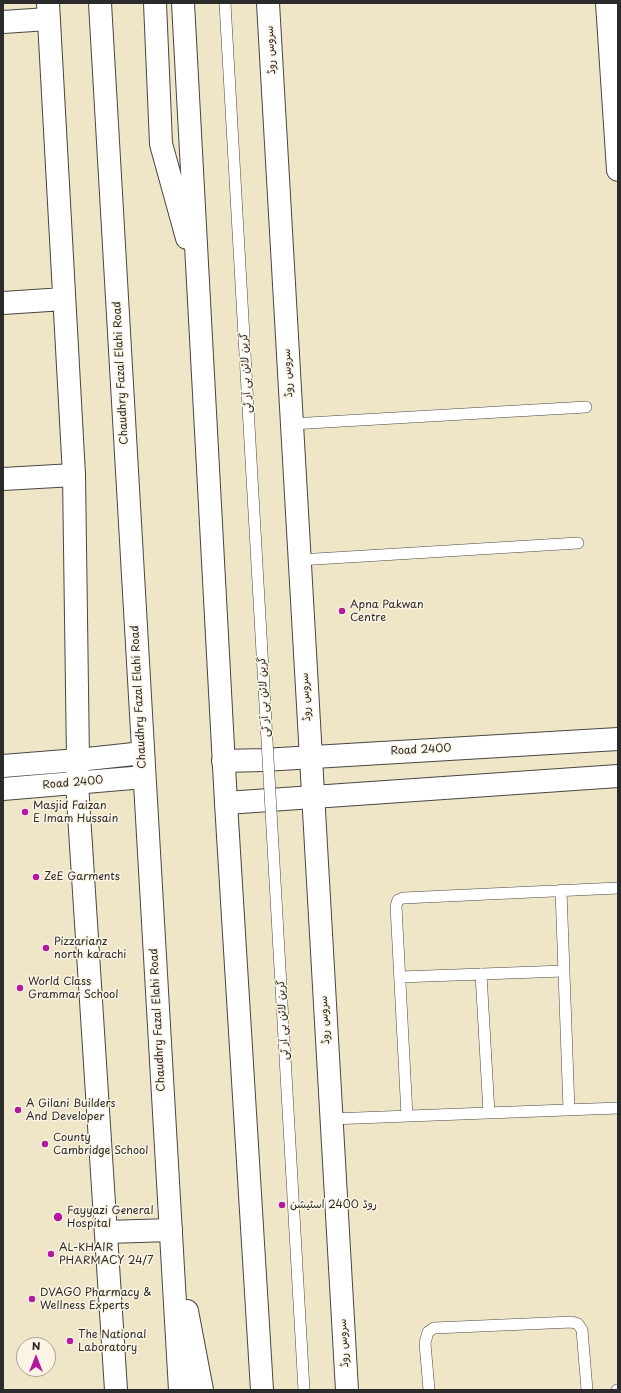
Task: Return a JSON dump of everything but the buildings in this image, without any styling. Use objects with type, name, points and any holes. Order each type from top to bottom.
[{"type":"main road","name":"Chaudhry Fazal Elahi Road","points":[[100,3],[180,1390]]},
{"type":"main road","points":[[111,200],[119,96],[114,3]]},
{"type":"main road","points":[[155,3],[161,144],[198,280]]},
{"type":"main road","points":[[183,3],[223,761],[262,1390]]},
{"type":"main road","name":"سروس روڈ","points":[[268,3],[312,797],[347,1390]]},
{"type":"main road","points":[[607,3],[618,160]]},
{"type":"main road","points":[[3,22],[48,11],[74,475],[78,760],[77,783],[116,1390]]},
{"type":"main road","points":[[3,303],[64,299]]},
{"type":"main road","points":[[3,479],[74,475]]},
{"type":"main road","name":"Road 2400","points":[[223,761],[618,739]]},
{"type":"main road","name":"Road 2400","points":[[3,766],[143,753]]},
{"type":"main road","points":[[226,803],[618,776]]},
{"type":"main road","name":"Road 2400","points":[[3,789],[144,777]]},
{"type":"main road","points":[[106,1232],[171,1230],[202,1390]]},
{"type":"main road","points":[[246,1390],[256,1303]]},
{"type":"lane","name":"گرین لائن بی آر ٹی","points":[[225,3],[304,1390]]},
{"type":"lane","points":[[291,424],[586,407]]},
{"type":"lane","points":[[299,560],[578,543]]},
{"type":"lane","points":[[407,1116],[396,906],[398,900],[403,898],[618,888]]},
{"type":"lane","points":[[561,890],[569,1110]]},
{"type":"lane","points":[[400,977],[564,971]]},
{"type":"lane","points":[[481,974],[489,1113]]},
{"type":"lane","points":[[331,1119],[618,1108]]},
{"type":"lane","points":[[429,1390],[425,1343],[428,1332],[434,1328],[572,1322],[578,1324],[582,1330],[587,1390]]},
{"type":"place","name":"Apna Pakwan Centre","points":[[342,611]]},
{"type":"place","name":"Masjid Faizan E Imam Hussain","points":[[25,812]]},
{"type":"place","name":"ZeE Garments","points":[[36,877]]},
{"type":"place","name":"Pizzarianz north karachi","points":[[46,948]]},
{"type":"place","name":"World Class Grammar School","points":[[20,988]]},
{"type":"place","name":"A Gilani Builders And Developer","points":[[18,1110]]},
{"type":"place","name":"County Cambridge School","points":[[45,1144]]},
{"type":"place","name":"روڈ 2400 اسٹیشن","points":[[282,1205]]},
{"type":"place","name":"Fayyazi General Hospital","points":[[58,1217]]},
{"type":"place","name":"AL-KHAIR PHARMACY 24/7","points":[[51,1254]]},
{"type":"place","name":"DVAGO Pharmacy & Wellness Experts","points":[[32,1299]]},
{"type":"place","name":"The National Laboratory","points":[[70,1341]]}]
